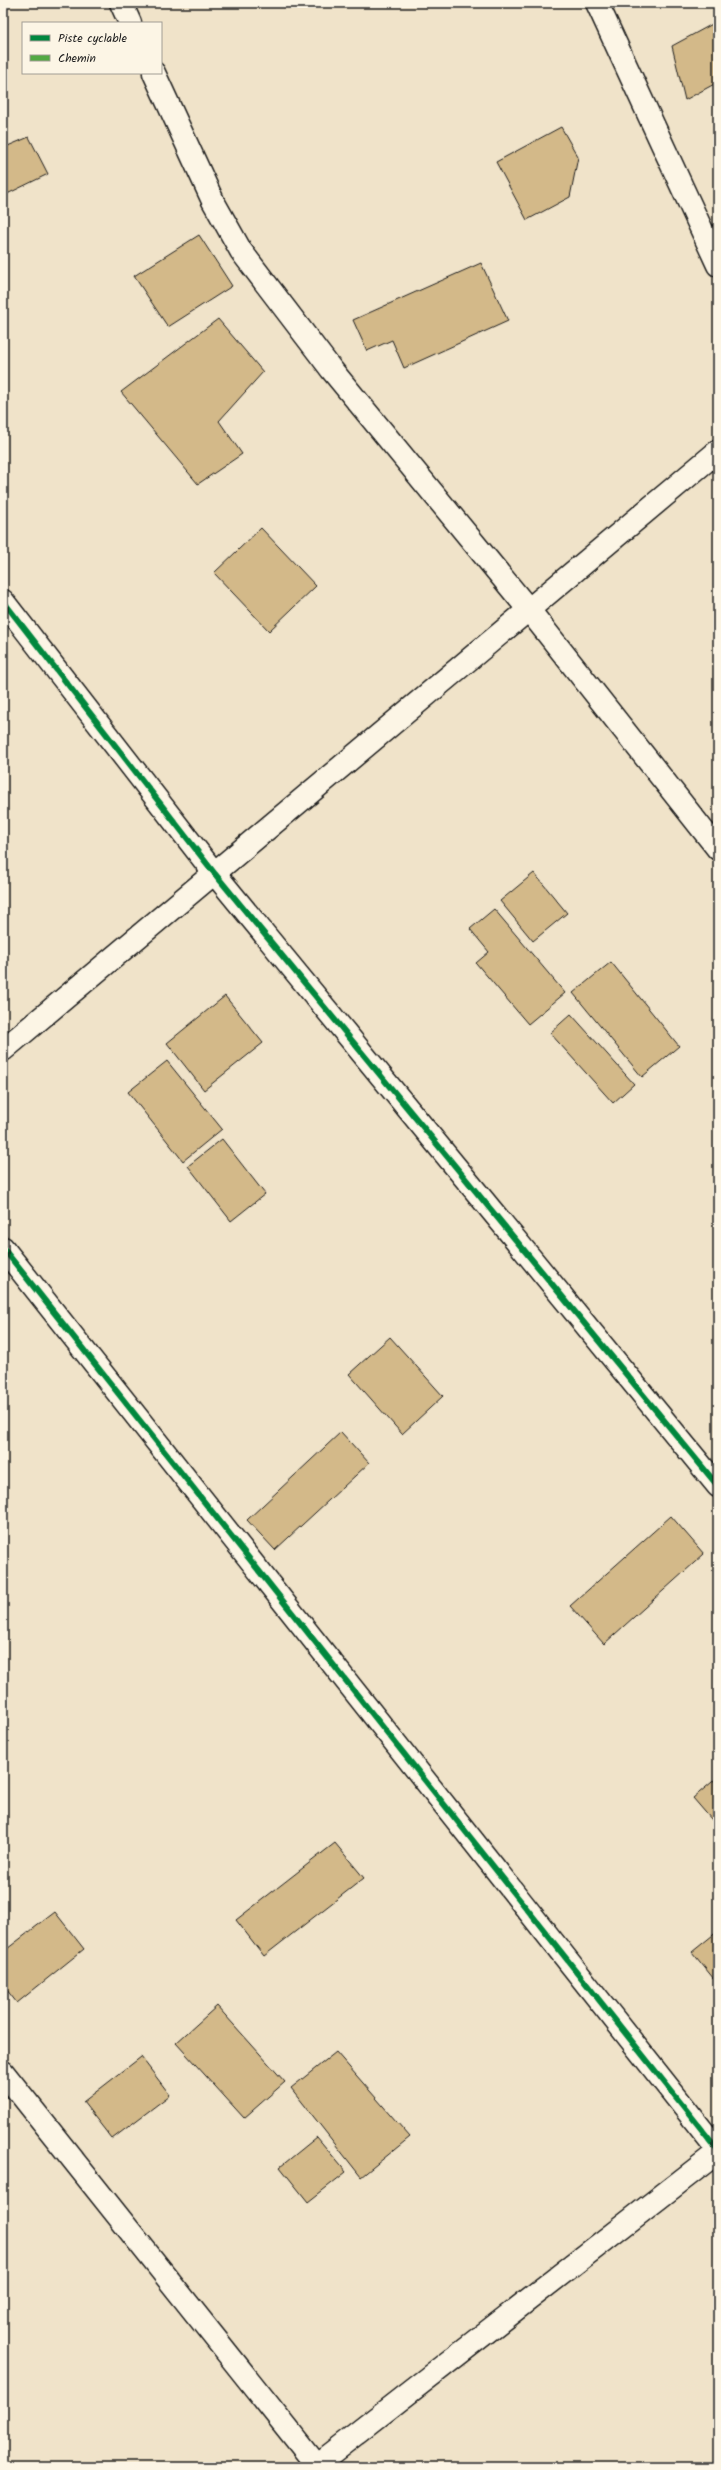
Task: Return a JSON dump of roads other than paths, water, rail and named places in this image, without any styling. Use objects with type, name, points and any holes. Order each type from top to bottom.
[{"type":"street","points":[[121,3],[130,22]]},
{"type":"street","points":[[597,3],[718,265]]},
{"type":"street","points":[[154,74],[213,201],[241,251],[331,369],[530,610],[718,849]]},
{"type":"street","points":[[3,1050],[215,874],[718,451]]},
{"type":"street","points":[[3,601],[215,874],[718,1486]]},
{"type":"street","points":[[3,1248],[718,2151],[317,2466],[3,2072]]}]
